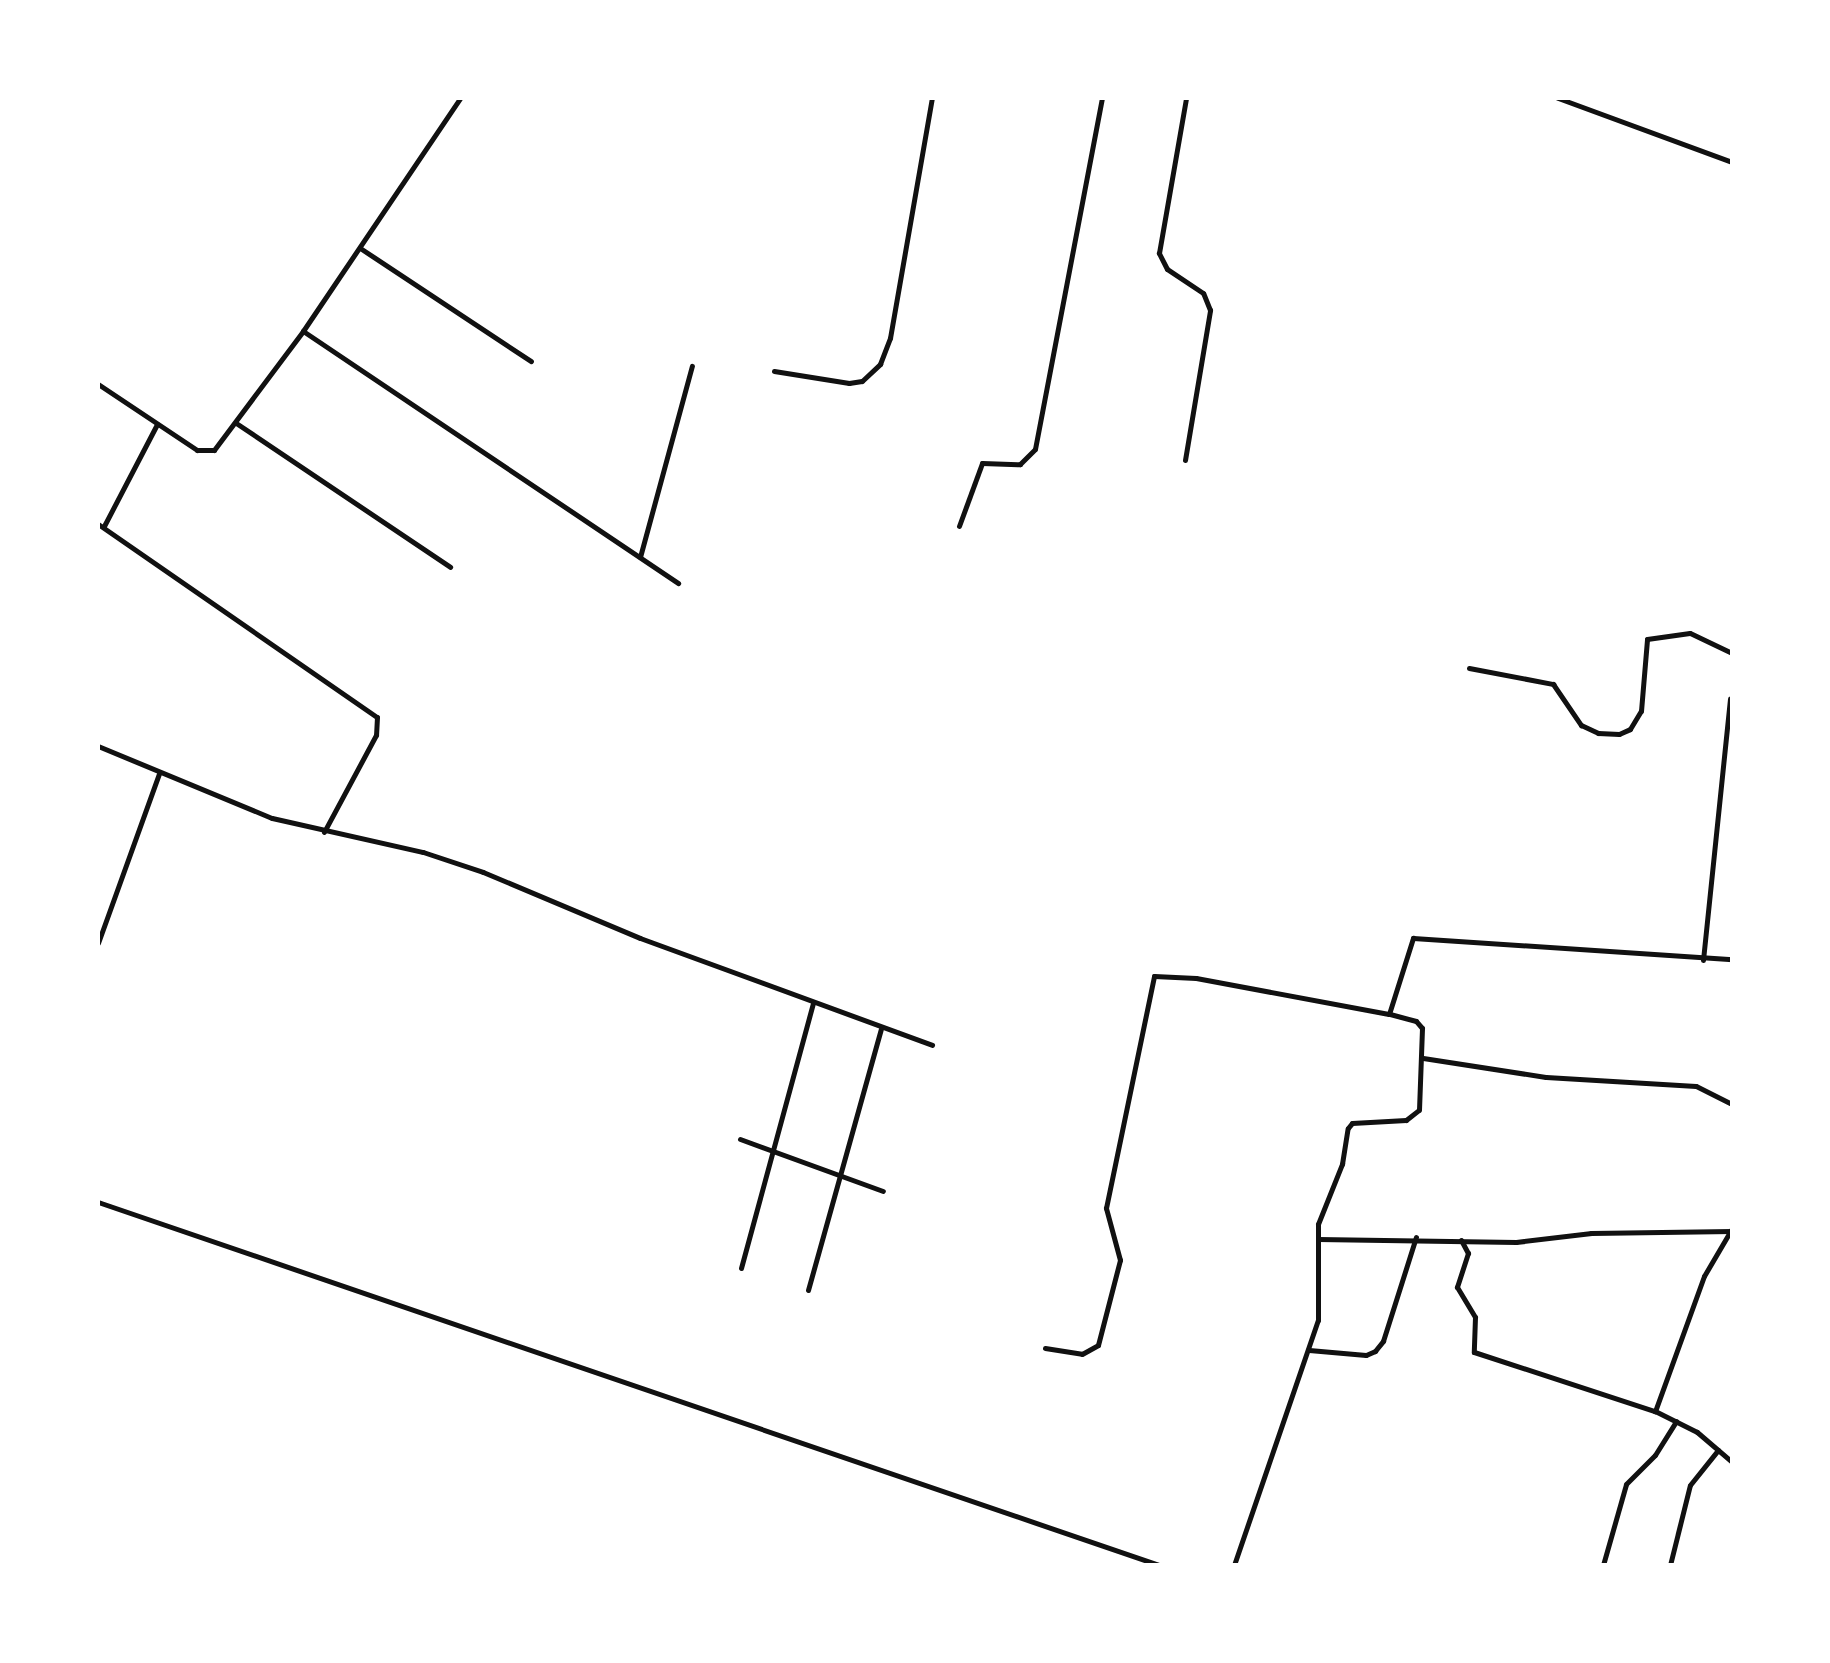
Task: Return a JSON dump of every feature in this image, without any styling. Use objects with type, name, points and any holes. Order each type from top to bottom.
[{"type":"street","points":[[98,384],[205,452],[220,445],[303,331],[460,98]]},
{"type":"street","points":[[774,371],[849,383],[862,381],[880,364],[890,338],[932,98]]},
{"type":"street","points":[[959,526],[982,463],[1020,464],[1035,449],[1102,98]]},
{"type":"street","points":[[1185,460],[1210,310],[1203,293],[1167,269],[1159,253],[1186,98]]},
{"type":"street","points":[[1558,98],[1732,162]]},
{"type":"street","points":[[360,248],[531,361]]},
{"type":"street","points":[[303,331],[678,583]]},
{"type":"street","points":[[640,557],[692,366]]},
{"type":"street","points":[[236,423],[450,567]]},
{"type":"street","points":[[157,424],[101,525],[377,717],[376,735],[324,832]]},
{"type":"street","points":[[1469,668],[1553,684],[1581,725],[1598,733],[1619,734],[1630,729],[1641,711],[1647,639],[1690,633],[1732,653]]},
{"type":"street","points":[[1703,960],[1730,698]]},
{"type":"street","points":[[98,746],[159,774],[324,832],[423,852],[483,872],[813,1003],[932,1045]]},
{"type":"street","points":[[98,943],[159,774]]},
{"type":"street","points":[[1389,1014],[1408,944],[1418,935],[1703,960],[1732,959]]},
{"type":"street","points":[[1045,1348],[1087,1354],[1098,1345],[1120,1260],[1106,1208],[1154,976],[1196,978],[1416,1021],[1422,1028],[1419,1110],[1413,1117],[1349,1125],[1342,1164],[1320,1212],[1321,1302],[1309,1350],[1234,1565]]},
{"type":"street","points":[[741,1268],[813,1003]]},
{"type":"street","points":[[808,1290],[881,1029]]},
{"type":"street","points":[[1423,1058],[1546,1077],[1696,1086],[1732,1104]]},
{"type":"street","points":[[740,1139],[883,1191]]},
{"type":"street","points":[[98,1202],[1159,1565]]},
{"type":"street","points":[[1318,1239],[1416,1237],[1461,1240],[1732,1231]]},
{"type":"street","points":[[1655,1411],[1704,1276],[1732,1231]]},
{"type":"street","points":[[1309,1350],[1366,1355],[1375,1351],[1383,1341],[1416,1237]]},
{"type":"street","points":[[1461,1240],[1468,1259],[1457,1287],[1475,1317],[1474,1352],[1655,1411],[1676,1421],[1732,1462]]},
{"type":"street","points":[[1603,1565],[1626,1484],[1655,1455],[1676,1421]]},
{"type":"street","points":[[1670,1565],[1690,1485],[1718,1450]]}]
